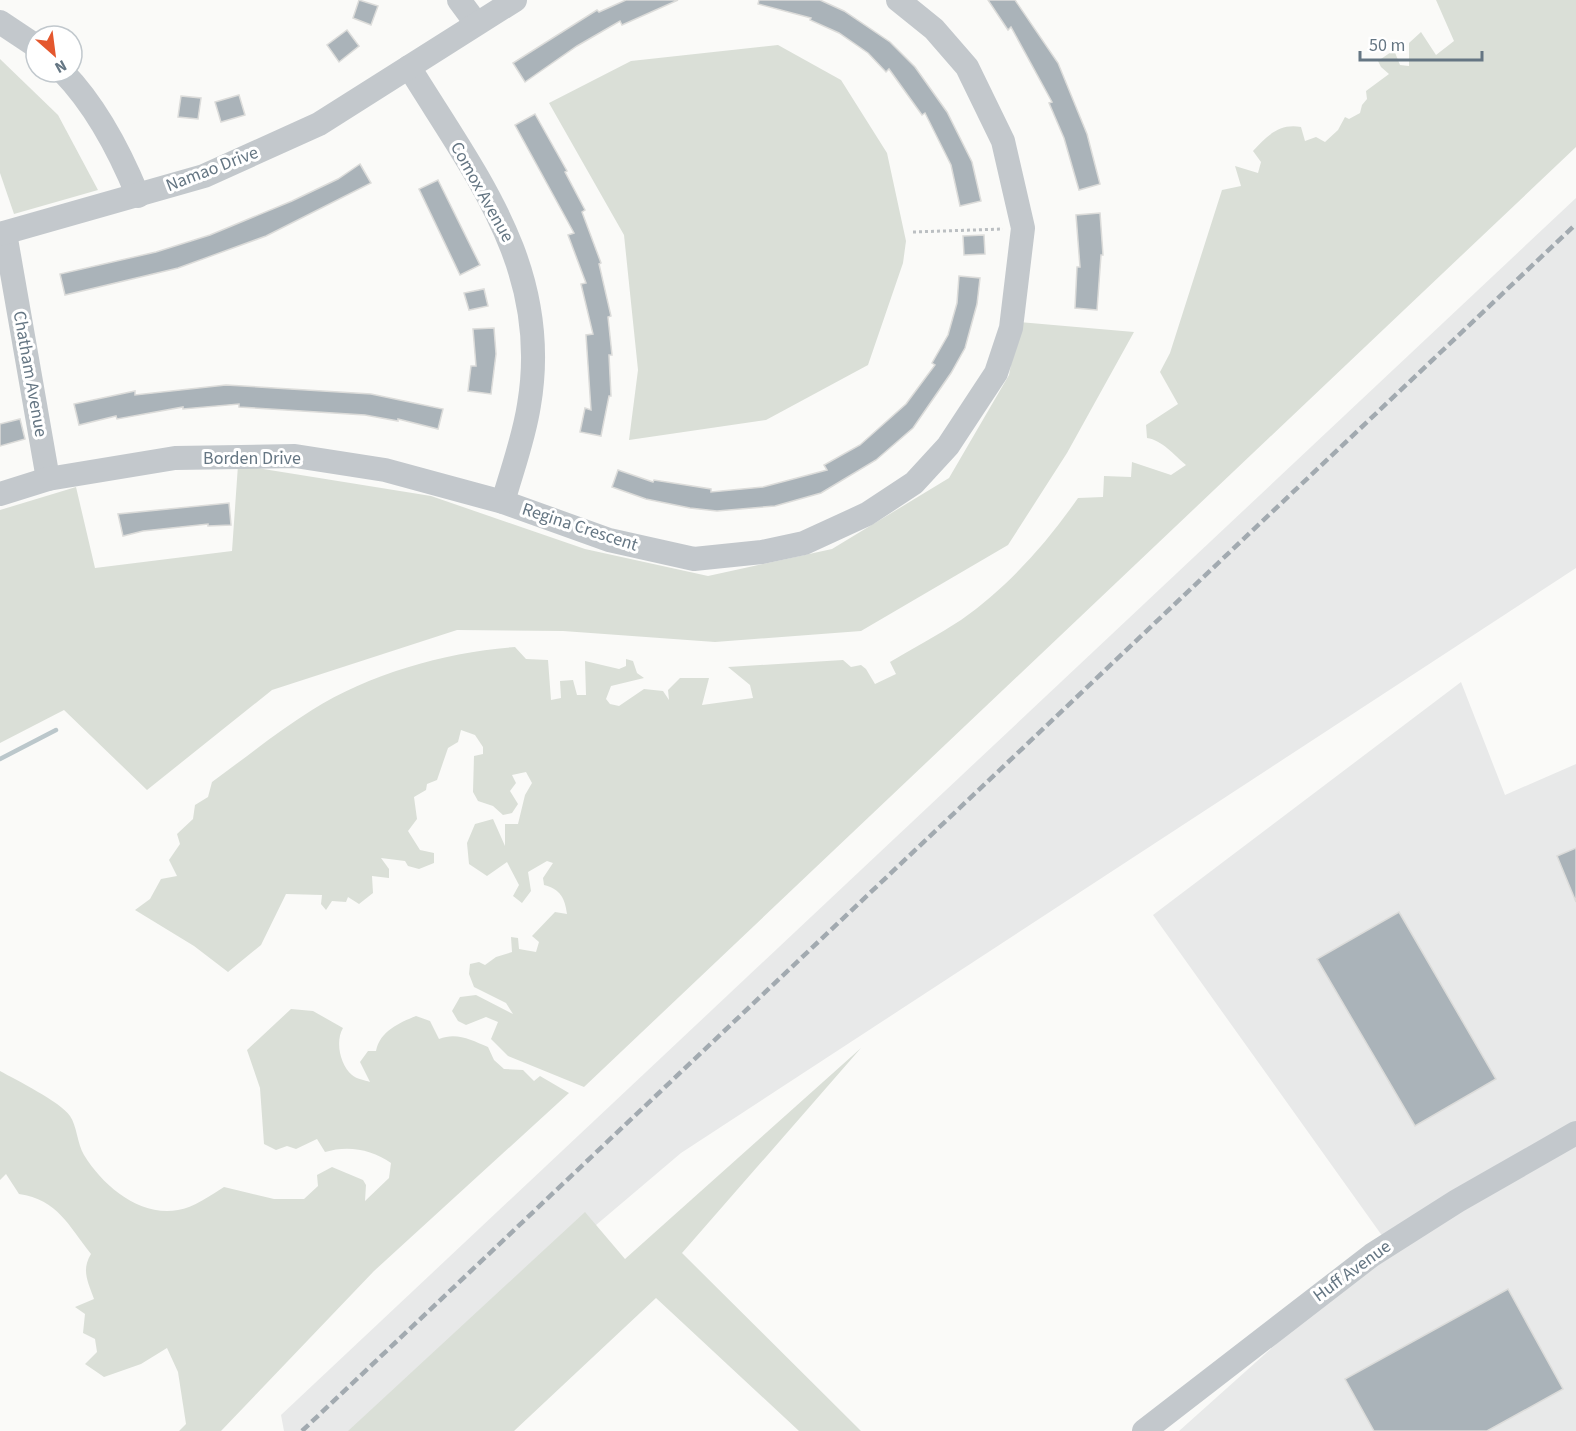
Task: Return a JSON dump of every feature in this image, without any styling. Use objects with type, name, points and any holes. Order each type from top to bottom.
[{"type":"street","points":[[459,0],[476,23]]},
{"type":"street","points":[[409,67],[515,0]]},
{"type":"street","name":"Regina Crescent","points":[[503,502],[609,540],[694,559],[762,552],[804,543],[867,514],[914,483],[948,446],[996,373],[1011,328],[1023,228],[1003,141],[967,67],[934,29],[898,0]]},
{"type":"street","points":[[0,22],[24,38]]},
{"type":"street","name":"Namao Drive","points":[[3,234],[204,176],[319,124],[409,67]]},
{"type":"street","name":"Comox Avenue","points":[[409,67],[492,202],[523,274],[530,312],[532,358],[529,405],[503,502]]},
{"type":"street","points":[[74,84],[83,93],[125,164],[138,196]]},
{"type":"street","name":"Chatham Avenue","points":[[3,234],[48,478]]},
{"type":"street","name":"Borden Drive","points":[[0,494],[48,478],[175,458],[295,456],[385,470],[503,502]]},
{"type":"street","name":"Huff Avenue","points":[[1144,1431],[1372,1255],[1457,1201],[1576,1133]]},
{"type":"path","points":[[914,232],[1023,228]]},
{"type":"shaded area","points":[[1436,0],[1576,0],[1576,147],[584,1087],[508,1056],[491,1039],[498,1022],[486,1017],[466,1025],[458,1021],[452,1011],[460,997],[476,995],[513,1014],[506,1003],[474,987],[469,974],[470,964],[479,962],[485,965],[496,957],[512,952],[511,937],[518,938],[519,949],[536,952],[539,942],[532,936],[555,912],[567,914],[561,895],[544,885],[543,878],[553,863],[547,861],[528,872],[531,891],[522,903],[513,896],[519,885],[507,862],[487,876],[469,864],[467,843],[475,824],[493,819],[505,846],[505,824],[518,824],[525,795],[532,783],[526,772],[512,775],[516,783],[510,791],[518,804],[512,813],[503,815],[493,806],[478,801],[473,792],[474,756],[483,754],[483,747],[475,735],[461,730],[458,742],[448,748],[437,780],[427,784],[426,790],[414,797],[417,819],[408,831],[420,850],[434,853],[434,863],[419,869],[408,866],[405,861],[381,858],[389,869],[389,878],[372,876],[373,893],[359,904],[348,897],[346,902],[332,901],[326,910],[321,904],[322,895],[286,894],[261,945],[228,972],[194,946],[135,910],[150,899],[161,879],[177,876],[169,860],[180,844],[177,834],[193,819],[195,805],[208,797],[212,782],[312,710],[359,685],[410,666],[463,654],[515,647],[526,659],[548,660],[551,700],[561,698],[560,681],[573,680],[577,695],[586,695],[585,661],[619,669],[626,666],[626,659],[633,661],[637,673],[644,678],[611,686],[606,699],[610,704],[619,706],[644,689],[663,691],[669,700],[668,690],[680,678],[709,678],[702,705],[753,698],[750,685],[728,667],[843,660],[851,667],[861,665],[875,684],[896,674],[890,662],[961,620],[994,594],[1053,532],[1078,498],[1103,497],[1104,476],[1131,477],[1132,462],[1171,475],[1186,465],[1163,445],[1147,438],[1146,425],[1178,404],[1160,372],[1170,353],[1222,190],[1241,186],[1235,166],[1258,173],[1261,162],[1253,151],[1280,129],[1301,127],[1305,141],[1316,137],[1325,142],[1338,130],[1345,117],[1349,119],[1360,113],[1367,99],[1366,91],[1389,74],[1378,61],[1394,50],[1400,65],[1409,66],[1409,43],[1421,32],[1436,55],[1454,41]]},
{"type":"shaded area","points":[[778,45],[841,80],[887,153],[906,241],[903,263],[868,365],[766,420],[629,440],[638,370],[624,235],[549,103],[631,61]]},
{"type":"shaded area","points":[[0,59],[58,115],[98,190],[14,214],[0,173]]},
{"type":"shaded area","points":[[1576,198],[1576,568],[681,1153],[353,1431],[284,1431],[281,1415]]},
{"type":"shaded area","points":[[1019,322],[1134,332],[1067,453],[1008,545],[861,631],[715,642],[563,631],[457,630],[272,690],[147,790],[64,710],[0,743],[0,510],[76,487],[95,568],[232,551],[238,465],[431,496],[585,549],[708,576],[832,549],[949,478],[1009,375]]},
{"type":"shaded area","points":[[1461,682],[1505,795],[1576,764],[1576,1431],[1179,1431],[1388,1244],[1153,915]]},
{"type":"shaded area","points":[[291,1009],[313,1011],[343,1028],[339,1046],[344,1065],[354,1076],[370,1082],[360,1062],[368,1051],[376,1051],[386,1033],[416,1016],[430,1021],[439,1039],[452,1036],[476,1042],[488,1047],[494,1060],[504,1069],[523,1070],[534,1081],[540,1076],[569,1093],[374,1271],[221,1431],[179,1431],[186,1424],[178,1372],[167,1348],[141,1364],[104,1377],[85,1364],[97,1352],[95,1339],[83,1333],[85,1314],[75,1307],[94,1299],[86,1271],[91,1254],[53,1208],[32,1197],[19,1194],[6,1174],[0,1180],[0,1071],[65,1110],[72,1120],[84,1155],[101,1178],[124,1197],[150,1209],[164,1211],[184,1209],[224,1187],[274,1199],[304,1199],[318,1186],[317,1175],[332,1167],[363,1180],[366,1185],[365,1201],[389,1178],[391,1163],[384,1158],[351,1149],[325,1152],[317,1139],[296,1149],[287,1146],[276,1150],[264,1144],[260,1088],[247,1050]]},
{"type":"shaded area","points":[[861,1048],[682,1253],[861,1431],[799,1431],[656,1298],[514,1431],[348,1431],[585,1212],[625,1259]]},
{"type":"building","points":[[359,0],[378,6],[371,25],[353,18]]},
{"type":"building","points":[[626,0],[678,0],[622,25],[620,21],[577,46],[525,82],[513,63],[597,10],[599,12]]},
{"type":"building","points":[[759,0],[820,0],[844,11],[890,42],[915,67],[947,112],[972,162],[981,201],[960,206],[951,165],[925,113],[922,115],[889,69],[886,72],[868,53],[839,33],[810,20],[811,18],[758,4]]},
{"type":"building","points":[[988,0],[1015,0],[1058,63],[1087,134],[1100,184],[1079,190],[1064,138],[1049,103],[1052,102],[1011,27],[1008,30]]},
{"type":"building","points":[[347,30],[359,46],[339,62],[327,45]]},
{"type":"building","points":[[239,95],[245,115],[221,122],[215,102]]},
{"type":"building","points":[[181,96],[201,98],[198,119],[178,117]]},
{"type":"building","points":[[535,114],[567,171],[565,172],[585,210],[582,212],[601,263],[599,264],[611,316],[608,317],[612,355],[609,355],[611,396],[609,396],[601,436],[580,432],[585,408],[591,410],[586,335],[593,334],[581,284],[586,283],[568,235],[574,233],[515,125]]},
{"type":"building","points":[[360,164],[371,183],[266,236],[178,268],[65,295],[60,274],[156,252],[210,235],[292,201],[338,179]]},
{"type":"building","points":[[438,180],[480,265],[460,275],[419,189]]},
{"type":"building","points":[[1100,213],[1103,255],[1101,255],[1097,310],[1075,308],[1077,267],[1080,267],[1076,215]]},
{"type":"building","points":[[984,235],[985,254],[964,255],[963,236]]},
{"type":"building","points":[[959,276],[980,278],[977,304],[965,348],[951,373],[913,428],[876,460],[821,493],[775,506],[717,511],[690,508],[646,499],[612,487],[618,470],[653,482],[654,480],[711,489],[711,492],[763,487],[827,470],[824,465],[860,445],[906,404],[935,365],[932,363],[948,335],[957,303]]},
{"type":"building","points":[[484,289],[488,306],[469,310],[464,293]]},
{"type":"building","points":[[494,328],[496,354],[491,394],[468,391],[471,366],[476,366],[473,329]]},
{"type":"building","points":[[226,385],[371,394],[443,409],[438,429],[398,419],[398,421],[365,415],[239,407],[239,404],[183,409],[183,407],[117,419],[116,416],[79,425],[74,404],[135,391],[135,395]]},
{"type":"building","points":[[20,419],[25,439],[0,446],[0,424]]},
{"type":"building","points":[[229,503],[231,525],[208,526],[208,524],[143,531],[123,536],[118,514]]},
{"type":"building","points":[[1576,848],[1576,902],[1557,856]]},
{"type":"building","points":[[1399,912],[1496,1079],[1415,1126],[1317,959]]},
{"type":"building","points":[[1508,1289],[1563,1389],[1487,1431],[1374,1431],[1345,1379]]},
{"type":"waterway","points":[[0,759],[56,730]]},
{"type":"railway","points":[[302,1431],[1576,224]]}]
